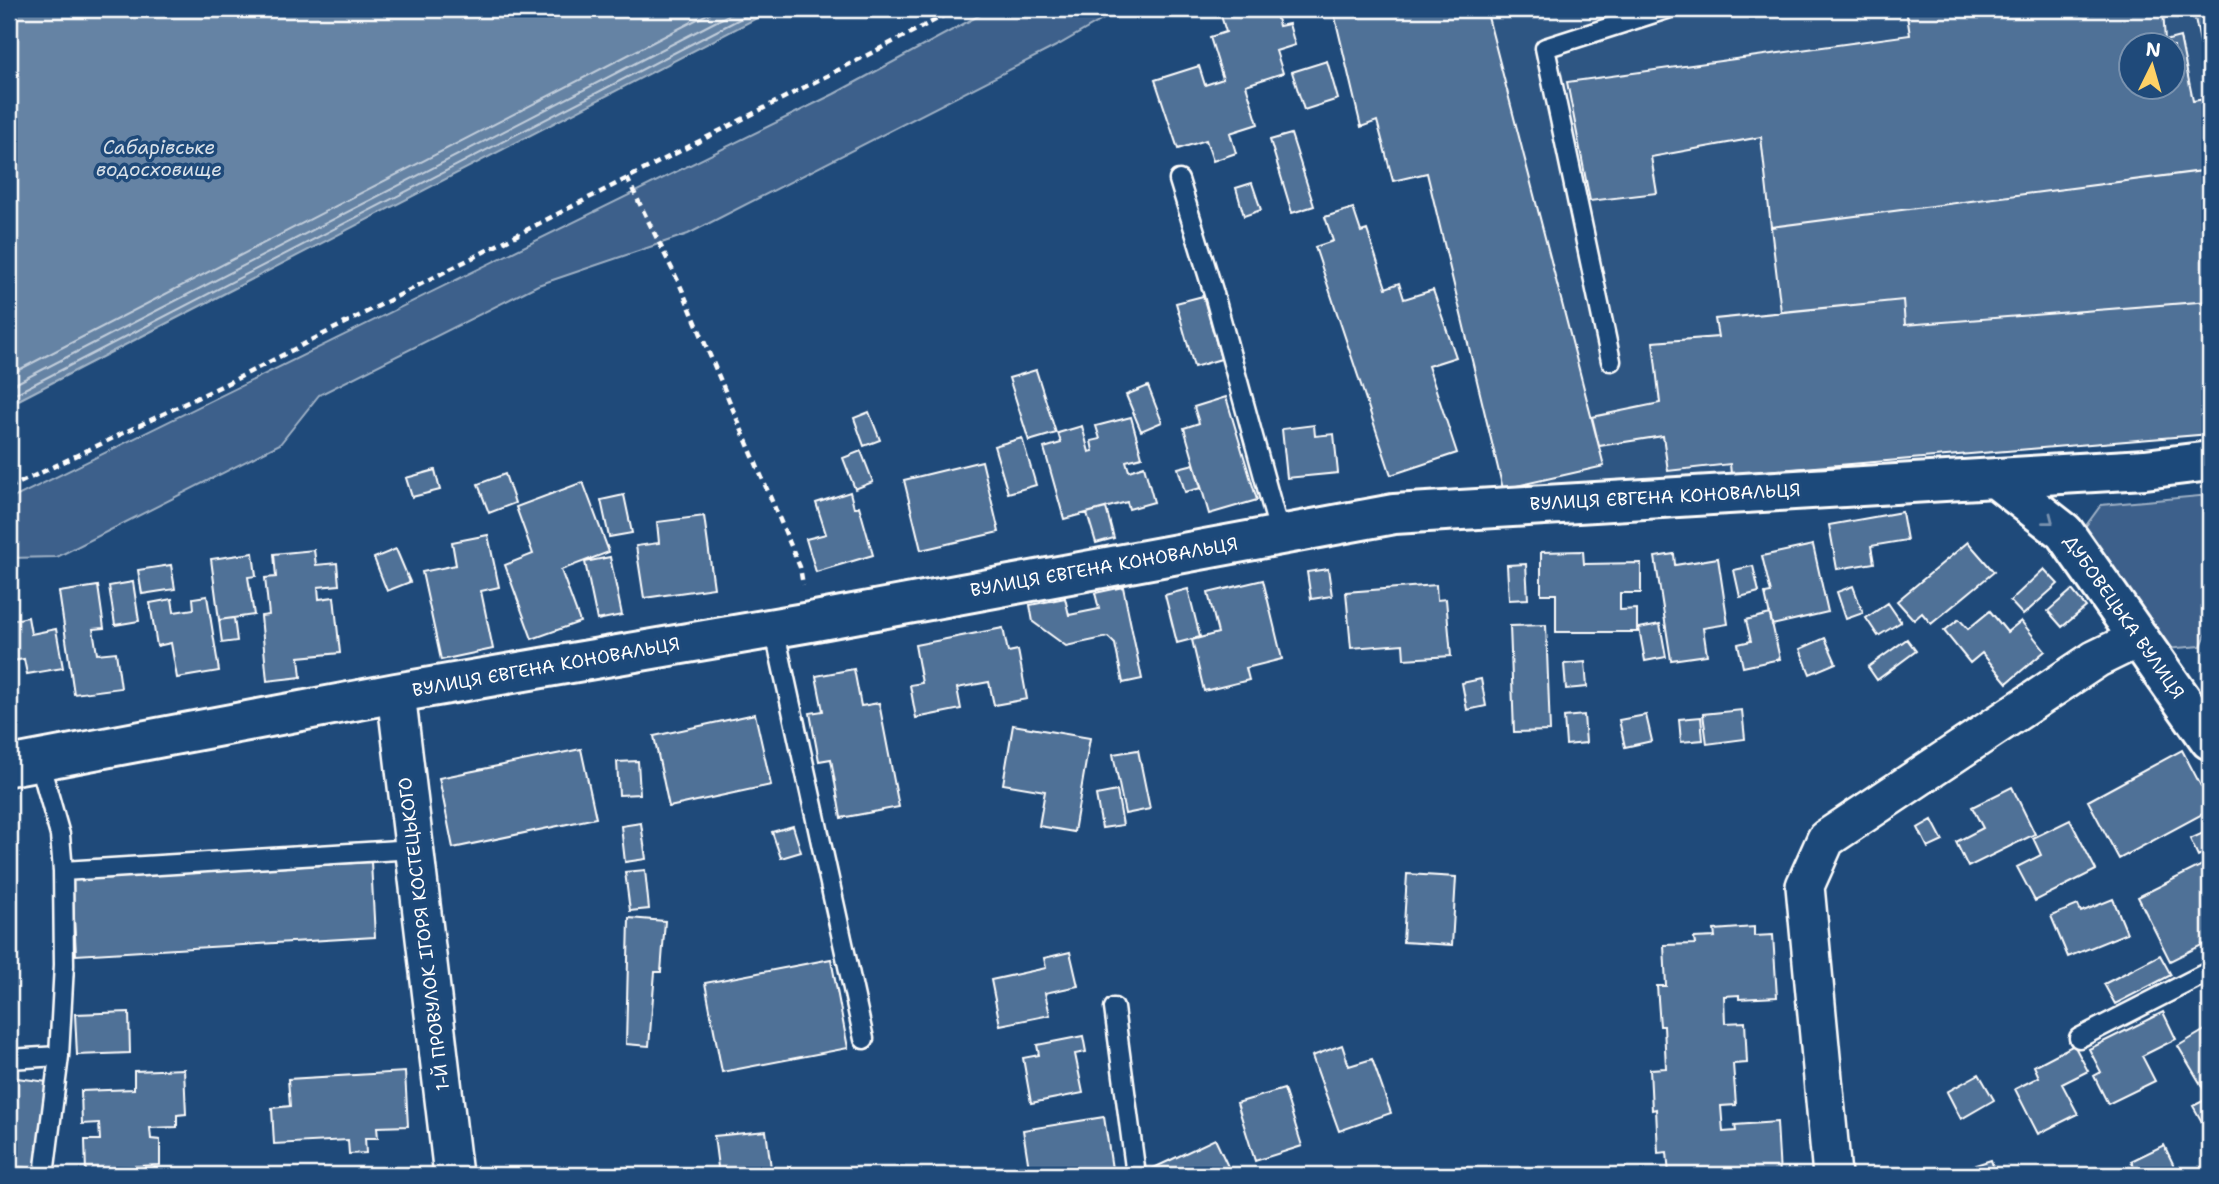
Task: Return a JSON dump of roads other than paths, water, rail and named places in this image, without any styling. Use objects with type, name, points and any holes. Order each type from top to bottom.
[{"type":"street","name":"ВУЛИЦЯ ЄВГЕНА КОНОВАЛЬЦЯ","points":[[24,763],[396,692],[810,622],[1394,514],[2144,469],[2210,461]]},
{"type":"street","name":"ДУБОВЕЦЬКА ВУЛИЦЯ","points":[[1995,478],[2064,532],[2210,740]]},
{"type":"street","points":[[1832,1175],[1804,886],[1826,839],[2096,659],[2139,638]]},
{"type":"street","name":"1-Й ПРОВУЛОК ІГОРЯ КОСТЕЦЬКОГО","points":[[396,692],[453,1175]]},
{"type":"lane","points":[[1611,361],[1545,48],[1667,9]]},
{"type":"lane","points":[[1179,180],[1214,294],[1280,535]]},
{"type":"lane","points":[[774,628],[864,1039]]},
{"type":"lane","points":[[24,763],[60,835],[63,871],[64,965],[59,1056],[44,1175]]},
{"type":"lane","points":[[63,871],[414,849]]},
{"type":"lane","points":[[2079,1038],[2210,971]]},
{"type":"lane","points":[[1114,1009],[1136,1175]]},
{"type":"lane","points":[[9,1059],[59,1056]]},
{"type":"water","name":"Сабарівське водосховище","points":[[9,9],[774,9],[9,405]]}]
